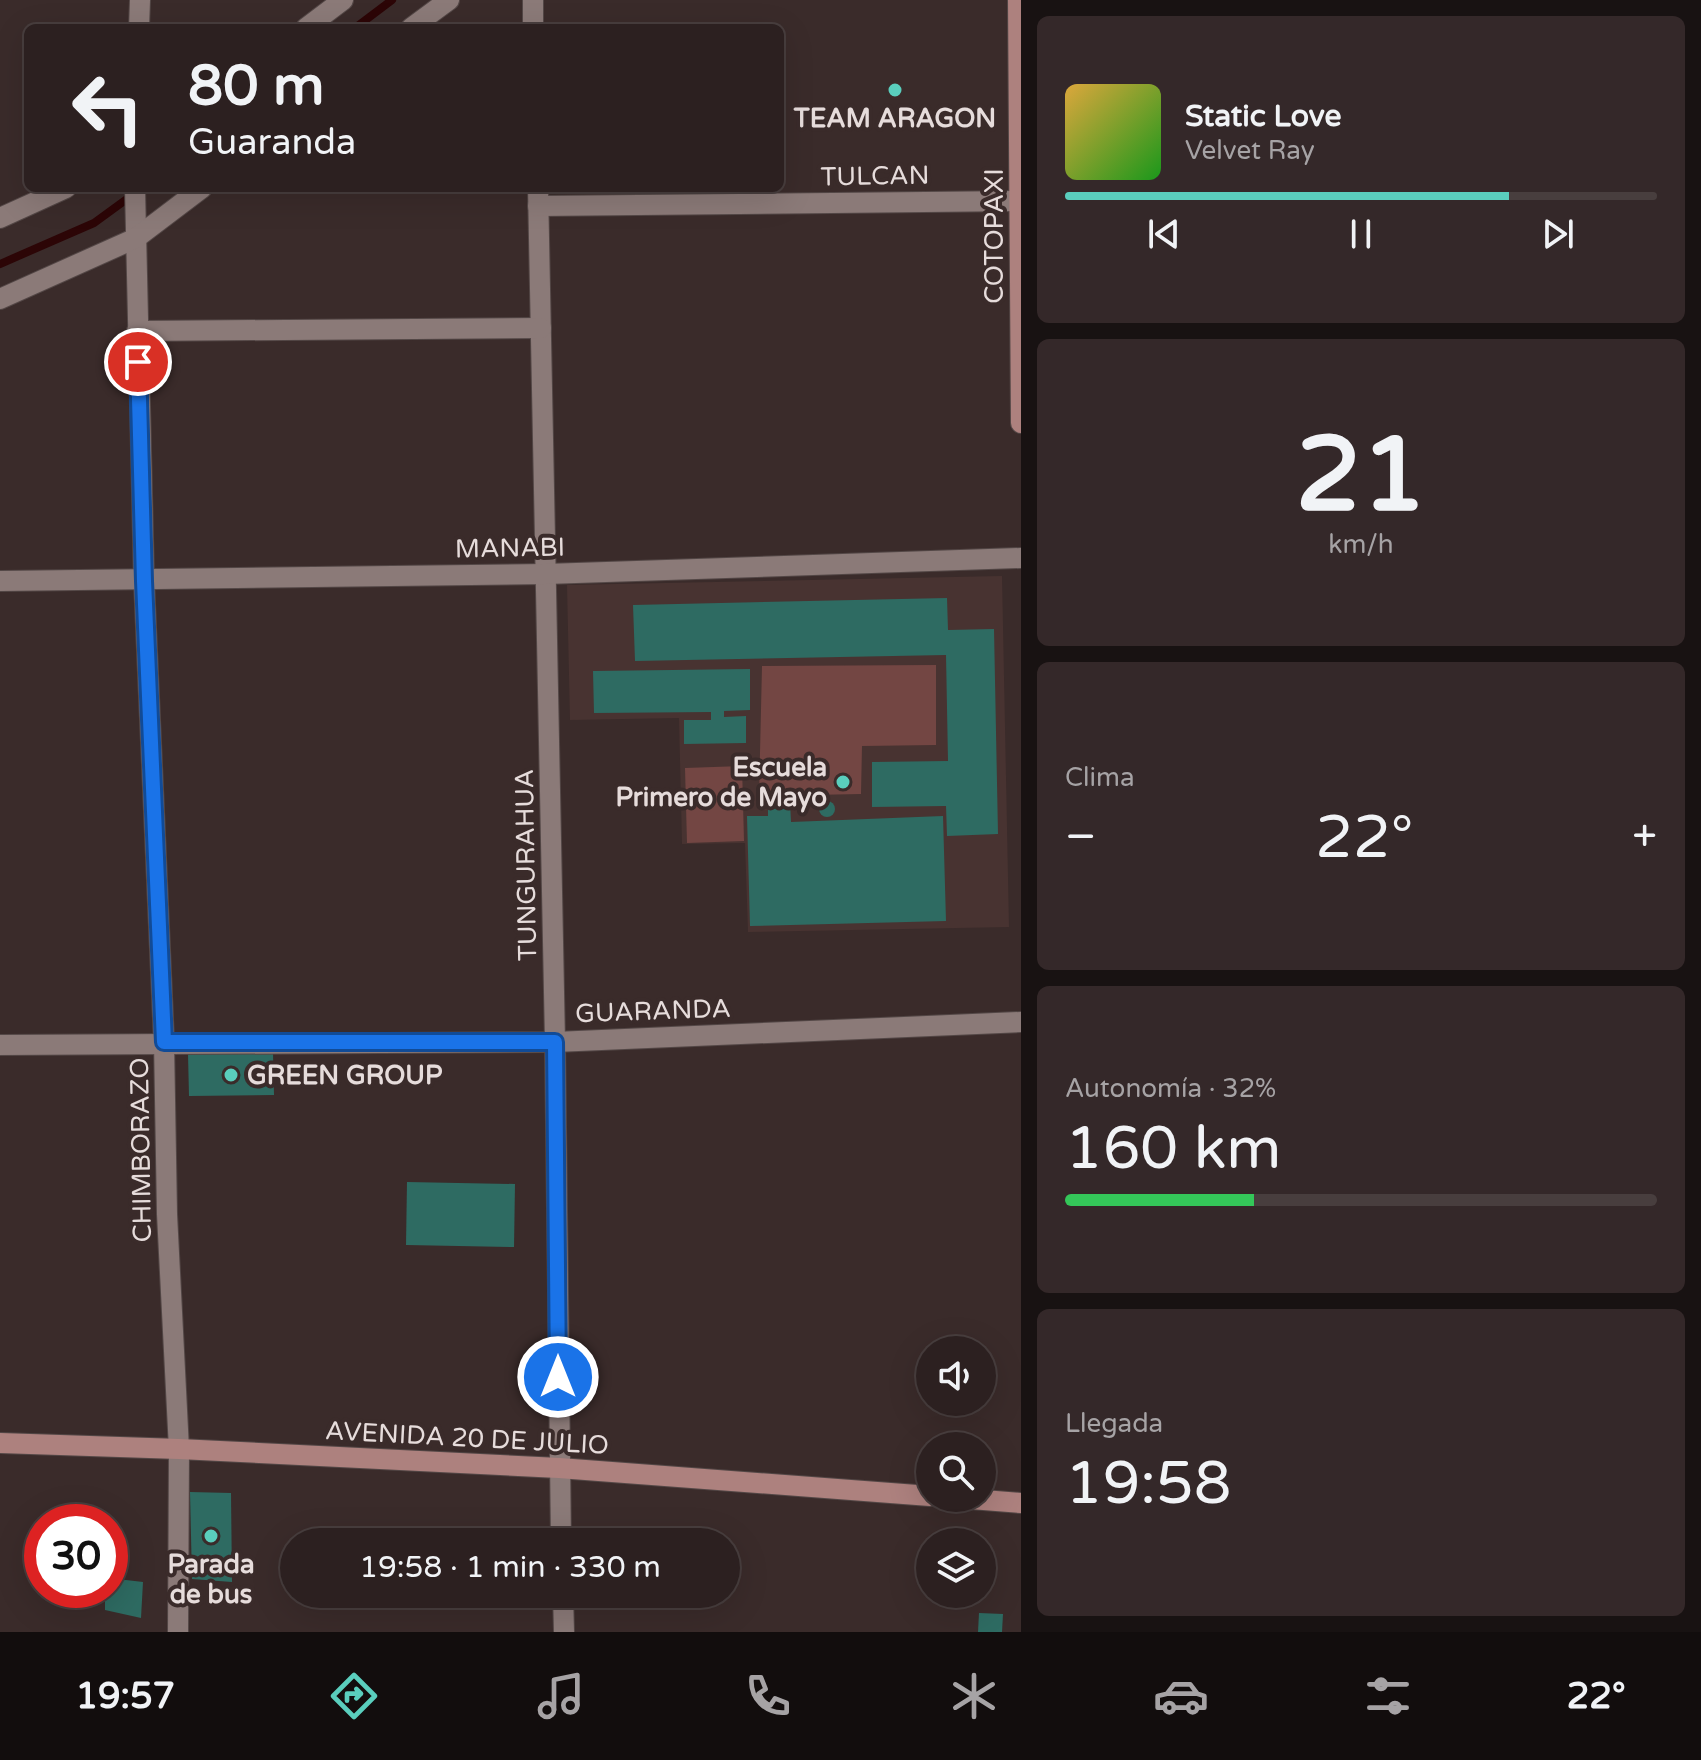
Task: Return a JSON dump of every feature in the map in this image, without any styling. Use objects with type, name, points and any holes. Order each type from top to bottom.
[{"type":"main road","name":"COTOPAXI","points":[[1018,0],[1021,423]]},
{"type":"main road","name":"AVENIDA 20 DE JULIO","points":[[0,1443],[559,1468],[916,1495]]},
{"type":"main road","points":[[996,1501],[1021,1503]]},
{"type":"street","points":[[139,24],[140,0]]},
{"type":"street","points":[[311,24],[343,0]]},
{"type":"street","points":[[416,24],[449,0]]},
{"type":"street","points":[[533,0],[533,24]]},
{"type":"street","points":[[0,218],[57,192]]},
{"type":"street","name":"CHIMBORAZO","points":[[135,192],[144,581],[164,1042],[167,1214],[179,1449],[178,1632]]},
{"type":"street","points":[[0,299],[136,231],[196,192]]},
{"type":"street","name":"TULCAN","points":[[538,197],[1019,201]]},
{"type":"street","name":"TUNGURAHUA","points":[[538,197],[555,1042],[561,1528]]},
{"type":"street","points":[[137,331],[541,328]]},
{"type":"street","name":"MANABI","points":[[0,581],[546,574],[1021,558]]},
{"type":"street","name":"GUARANDA","points":[[0,1045],[555,1042],[1021,1022]]},
{"type":"street","points":[[563,1608],[564,1632]]},
{"type":"shaded area","name":"Escuela Primero de Mayo","points":[[1002,576],[1009,927],[748,932],[745,843],[682,844],[679,718],[570,720],[567,585]]},
{"type":"shaded area","points":[[936,665],[936,745],[862,746],[861,794],[759,796],[762,666]]},
{"type":"shaded area","points":[[742,766],[744,841],[687,843],[685,768]]},
{"type":"building","points":[[947,598],[948,630],[994,629],[998,834],[947,836],[946,806],[872,807],[872,762],[948,761],[946,655],[635,661],[633,605]]},
{"type":"building","points":[[750,669],[750,710],[724,711],[724,717],[746,716],[746,743],[684,744],[684,720],[711,720],[711,712],[594,713],[593,671]]},
{"type":"building","points":[[790,801],[791,822],[943,816],[946,921],[750,926],[747,816],[768,816],[768,802]]},
{"type":"building","points":[[824,801],[830,801],[835,809],[833,815],[824,817],[819,812],[819,806]]},
{"type":"building","name":"GREEN GROUP","points":[[273,1053],[274,1095],[189,1096],[188,1054]]},
{"type":"building","points":[[407,1182],[515,1184],[514,1247],[406,1245]]},
{"type":"building","name":"Parada de bus","points":[[190,1492],[231,1493],[232,1582],[192,1579]]},
{"type":"building","points":[[128,1580],[143,1582],[141,1618],[105,1610],[128,1608]]},
{"type":"building","points":[[979,1613],[1003,1614],[1002,1632],[978,1632]]},
{"type":"waterway","points":[[360,24],[392,0]]},
{"type":"waterway","points":[[0,264],[94,223],[131,196]]},
{"type":"place","name":"TEAM ARAGON","points":[[895,90]]},
{"type":"place","name":"Escuela Primero de Mayo","points":[[843,782]]},
{"type":"place","name":"GREEN GROUP","points":[[231,1075]]},
{"type":"place","name":"Parada de bus","points":[[211,1536]]},
{"type":"route","points":[[138,362],[164,1042],[555,1042],[558,1377]]}]
